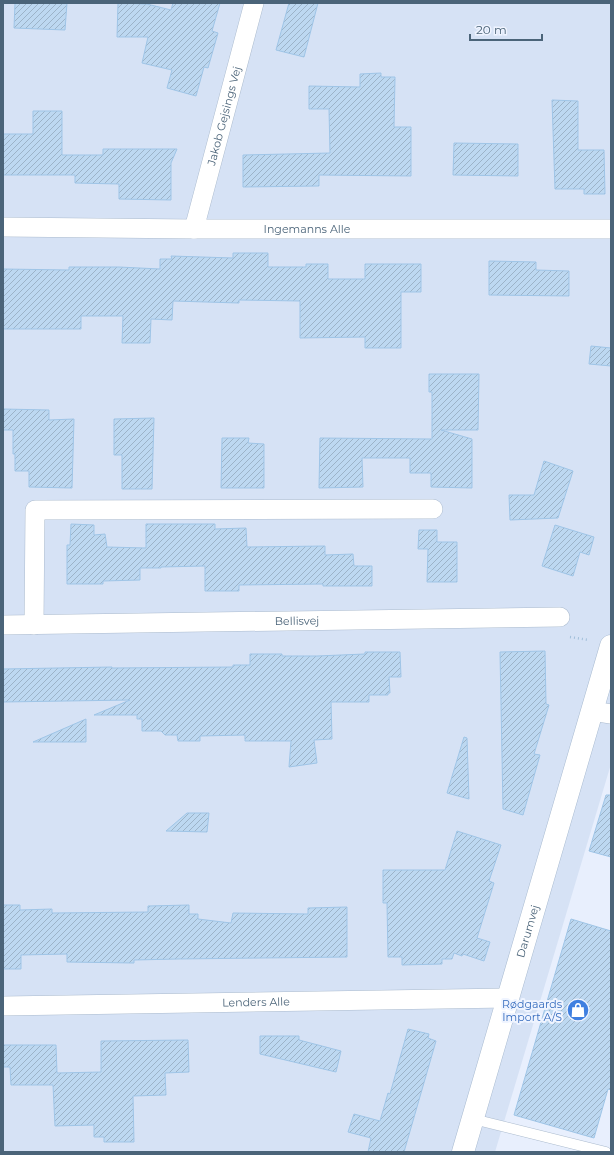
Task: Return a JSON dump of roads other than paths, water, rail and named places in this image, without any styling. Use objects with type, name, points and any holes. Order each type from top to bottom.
[{"type":"street","name":"Jakob Gejsings Vej","points":[[194,229],[254,3]]},
{"type":"street","name":"Ingemanns Alle","points":[[3,227],[194,229],[611,229]]},
{"type":"street","points":[[34,624],[35,510],[433,509]]},
{"type":"street","name":"Bellisvej","points":[[3,625],[560,617]]},
{"type":"street","name":"Darumvej","points":[[463,1152],[508,998],[601,712],[611,646]]},
{"type":"street","name":"Lenders Alle","points":[[3,1006],[508,998]]},
{"type":"lane","points":[[473,1119],[606,1152]]},
{"type":"place","name":"Rødgaards Import A/S","points":[[578,1010]]}]
